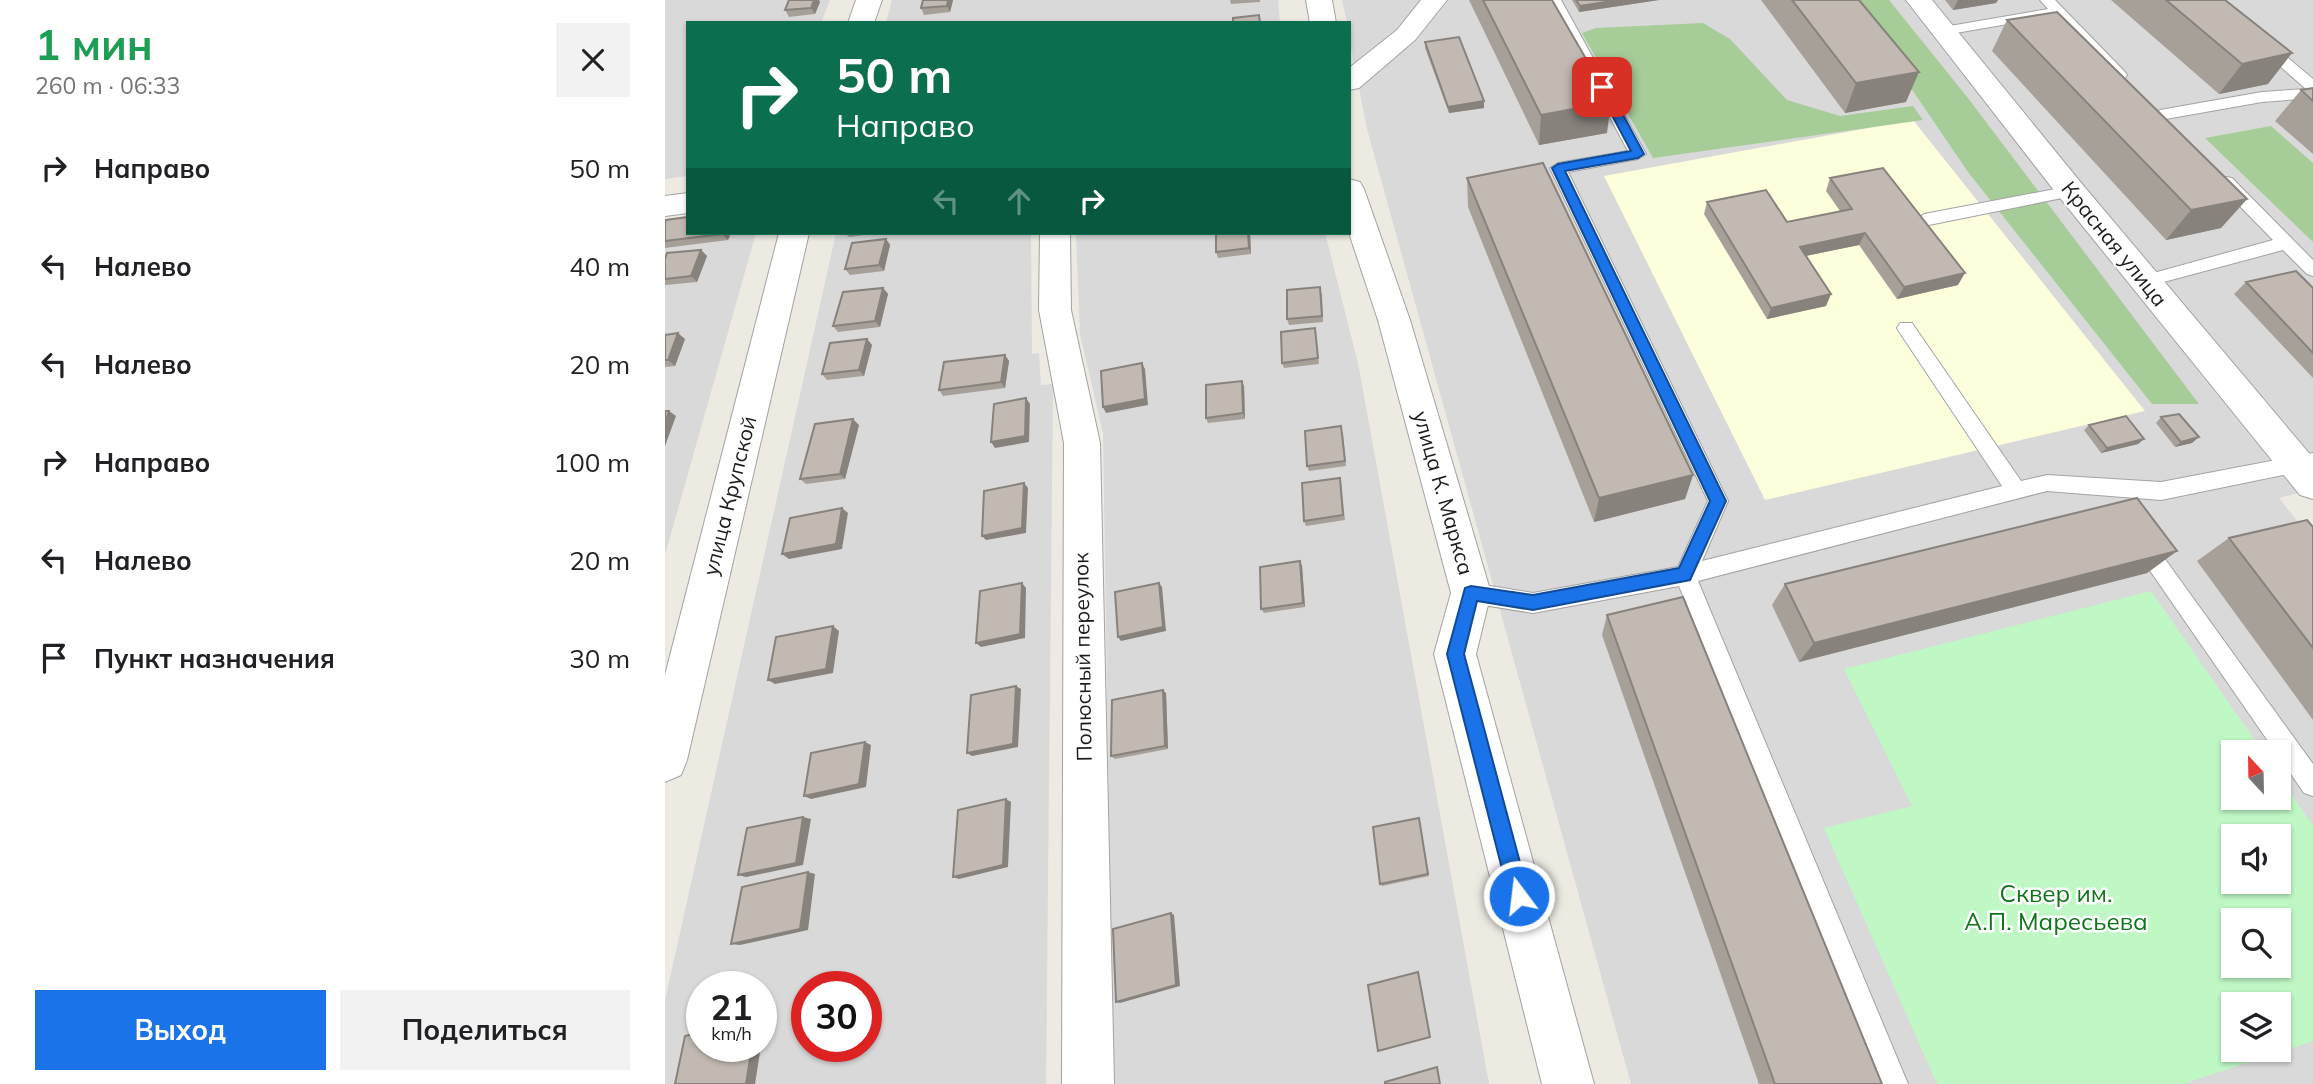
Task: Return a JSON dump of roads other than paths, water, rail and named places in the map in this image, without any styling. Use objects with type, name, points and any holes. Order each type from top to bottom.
[{"type":"street","points":[[862,21],[869,0]]},
{"type":"street","points":[[1319,0],[1323,21]]},
{"type":"street","points":[[1351,80],[1406,35],[1434,0]]},
{"type":"street","name":"Красная улица","points":[[1919,0],[2145,281],[2307,469]]},
{"type":"street","name":"улица К. Маркса","points":[[1351,195],[1394,320],[1471,593],[1455,654],[1568,1084]]},
{"type":"street","points":[[665,205],[686,203]]},
{"type":"street","name":"улица Крупской","points":[[665,760],[794,235]]},
{"type":"street","name":"Полюсный переулок","points":[[1055,235],[1055,310],[1082,443],[1088,1084]]},
{"type":"lane","points":[[1554,0],[1638,154],[1558,168],[1718,501],[1685,575],[1894,1084]]},
{"type":"lane","points":[[1944,31],[2052,6],[2132,87]]},
{"type":"lane","points":[[2253,35],[2313,87]]},
{"type":"lane","points":[[2160,115],[2262,97],[2313,93]]},
{"type":"lane","points":[[2218,174],[2313,270]]},
{"type":"lane","points":[[1924,220],[2071,191]]},
{"type":"lane","points":[[2145,281],[2286,243]]},
{"type":"lane","points":[[1906,328],[2016,491]]},
{"type":"lane","points":[[1471,593],[1533,603],[1685,575],[2047,483],[2161,491],[2307,469]]},
{"type":"lane","points":[[2102,487],[2117,509]]},
{"type":"lane","points":[[2133,531],[2313,784]]},
{"type":"park label","name":"Сквер им. А.П. Маресьева","points":[[2056,908]]}]
